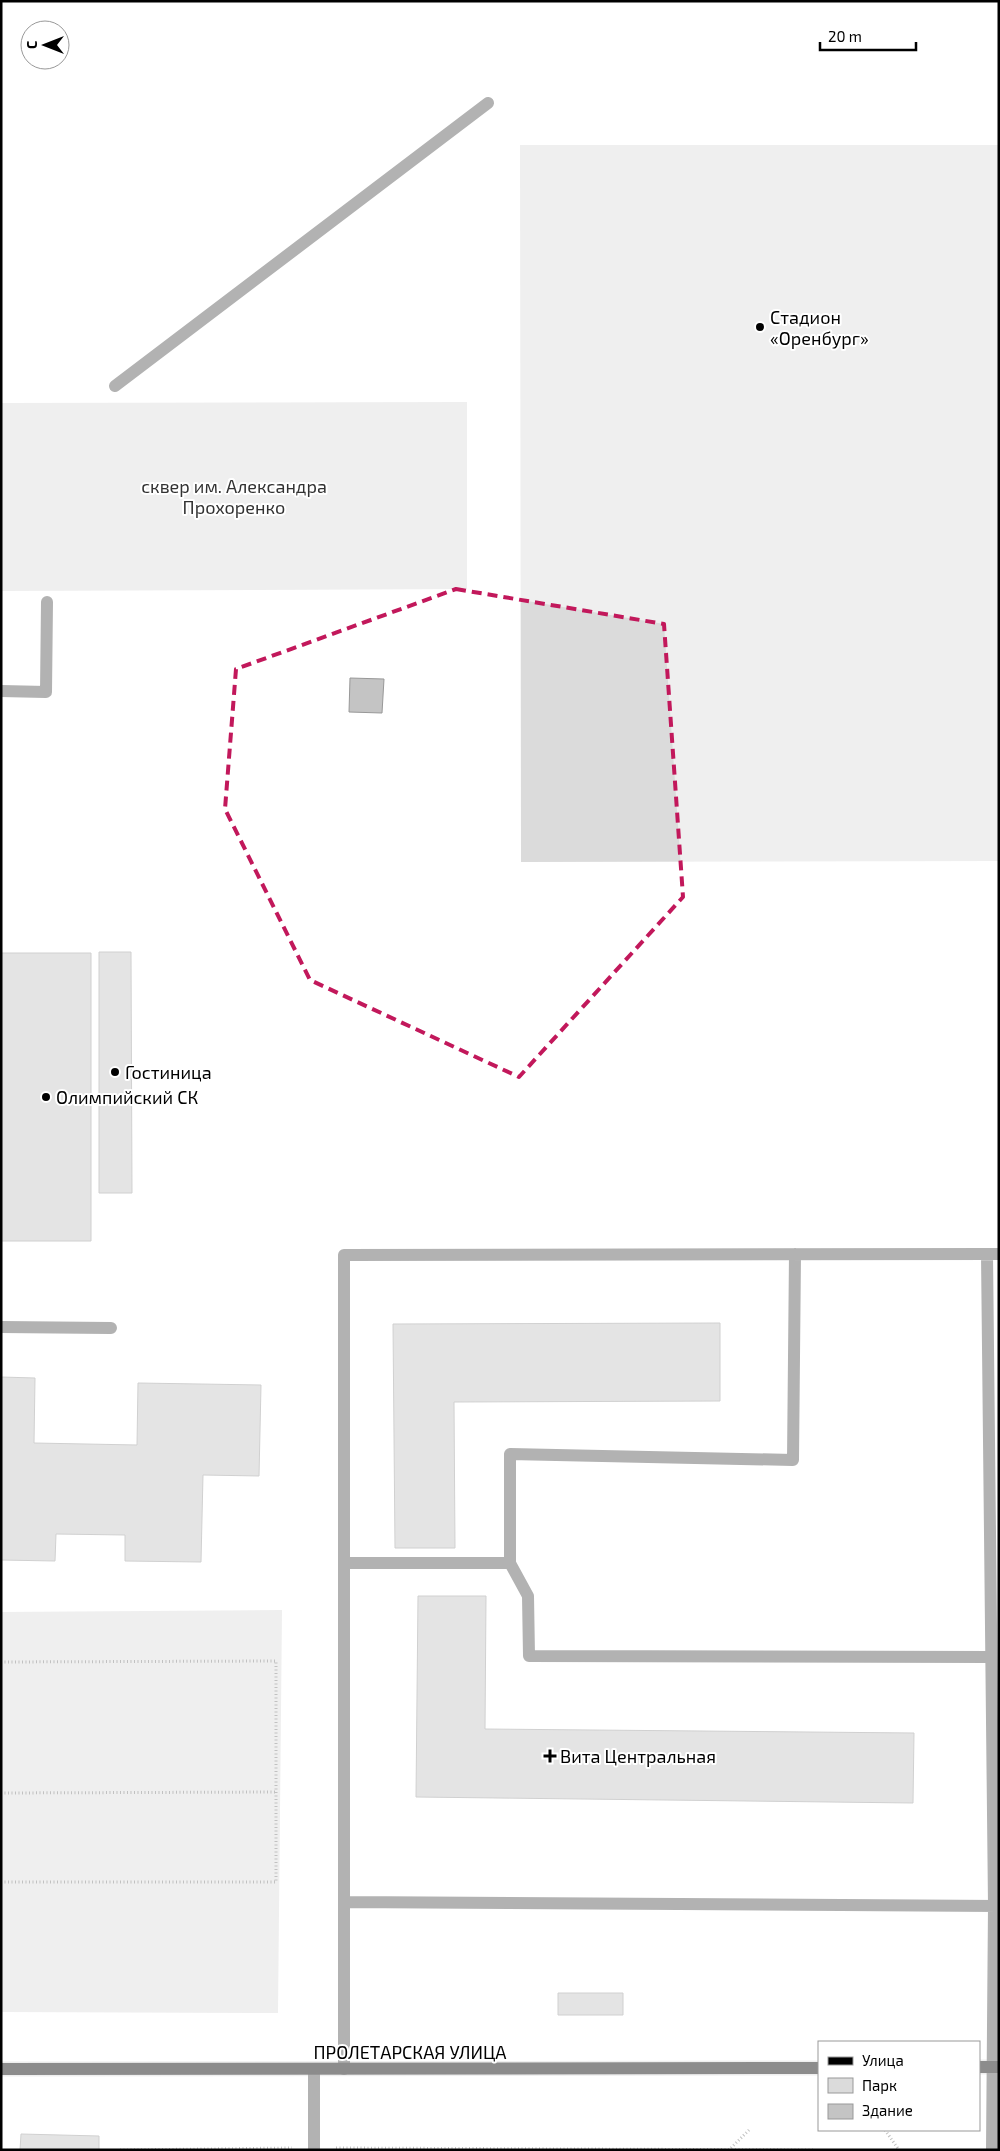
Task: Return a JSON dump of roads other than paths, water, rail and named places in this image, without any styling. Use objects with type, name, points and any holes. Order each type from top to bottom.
[{"type":"main road","name":"ПРОЛЕТАРСКАЯ УЛИЦА","points":[[1,2069],[818,2068]]},
{"type":"lane","points":[[115,386],[488,103]]},
{"type":"lane","points":[[1,691],[46,692],[47,602]]},
{"type":"lane","points":[[795,1254],[793,1460],[510,1454],[510,1563],[528,1596],[529,1656],[991,1657]]},
{"type":"lane","points":[[344,2069],[344,1255],[993,1254],[995,1563],[991,1657],[996,1906],[990,2067],[992,2150]]},
{"type":"lane","points":[[1,1327],[111,1328]]},
{"type":"lane","points":[[344,1564],[510,1563]]},
{"type":"lane","points":[[344,1902],[996,1906]]},
{"type":"lane","points":[[314,2069],[314,2149]]},
{"type":"place","name":"Стадион «Оренбург»","points":[[760,327]]},
{"type":"place","name":"Гостиница","points":[[115,1072]]},
{"type":"place","name":"Олимпийский СК","points":[[46,1097]]},
{"type":"place","name":"Вита Центральная","points":[[550,1756]]},
{"type":"park label","name":"сквер им. Александра Прохоренко","points":[[234,496]]}]
